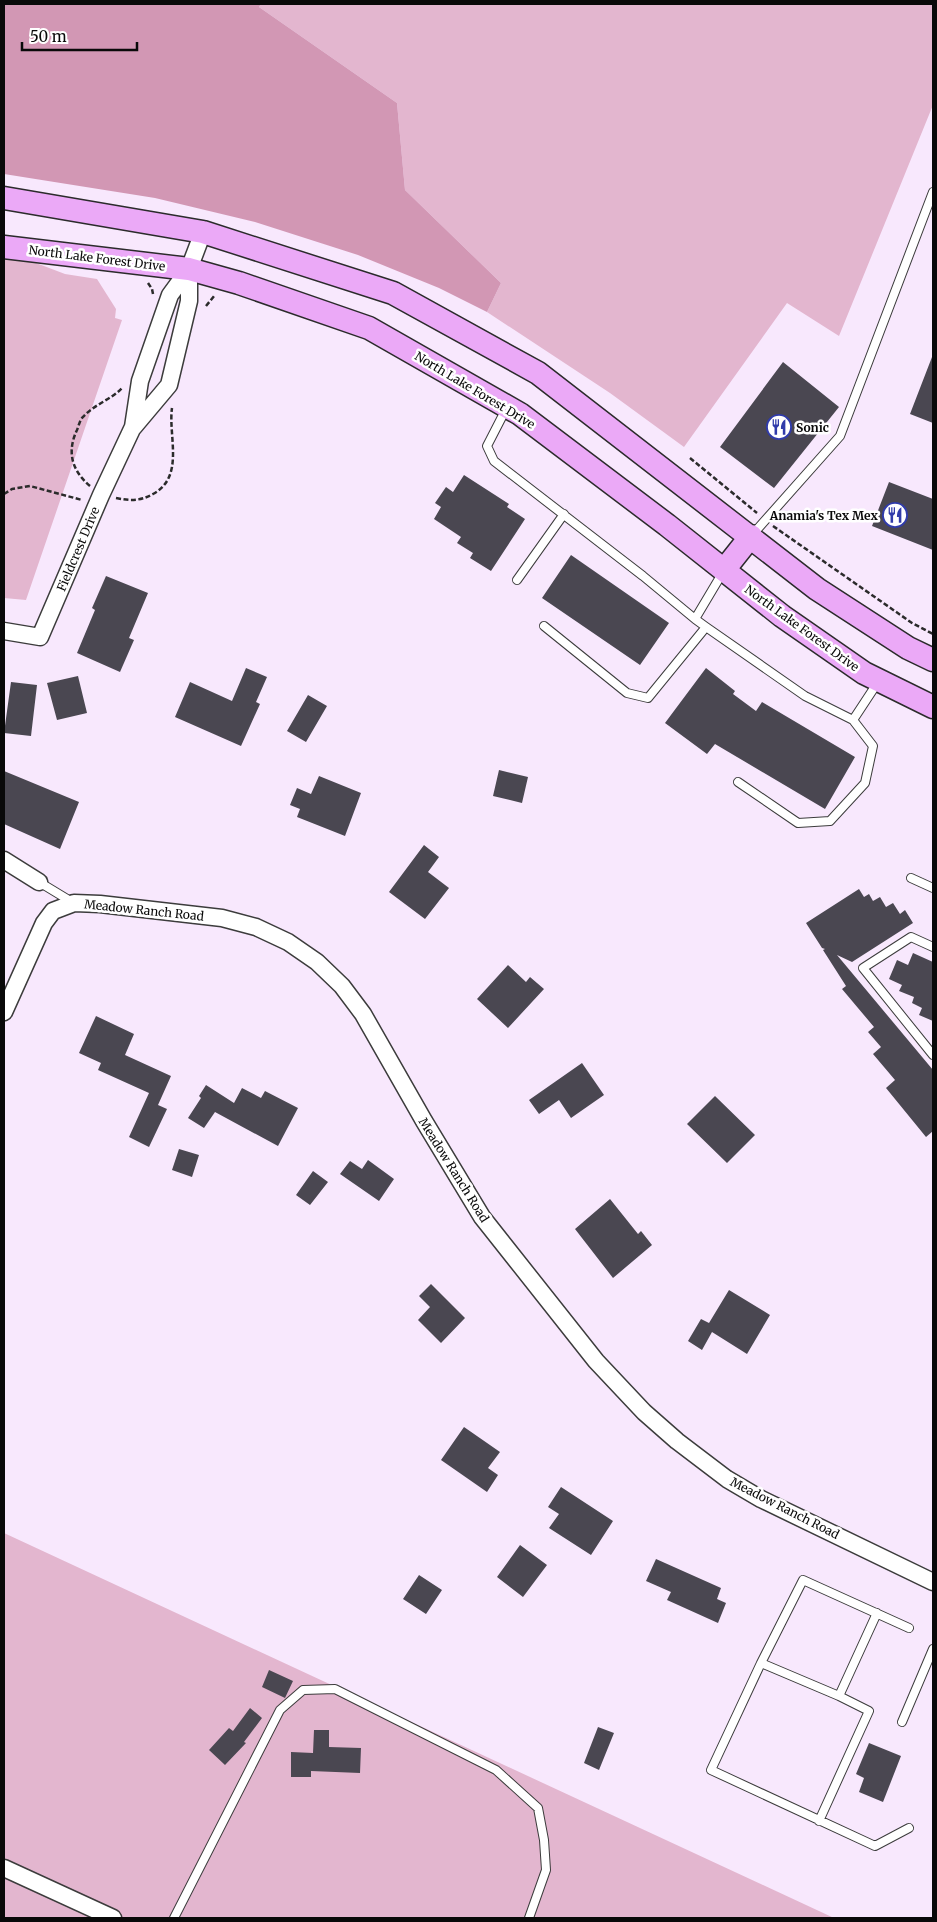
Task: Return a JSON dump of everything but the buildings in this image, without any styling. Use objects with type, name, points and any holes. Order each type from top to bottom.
[{"type":"main road","points":[[4,198],[203,232],[393,293],[538,373],[758,528],[818,588],[908,648],[933,660]]},
{"type":"main road","name":"North Lake Forest Drive","points":[[4,246],[189,269],[239,283],[369,328],[528,420],[782,616],[864,673],[933,706]]},
{"type":"main road","points":[[724,570],[758,528]]},
{"type":"street","name":"Fieldcrest Drive","points":[[132,429],[140,381],[170,295],[189,269],[203,232]]},
{"type":"street","name":"Fieldcrest Drive","points":[[4,631],[40,637],[95,490],[132,429],[169,384],[189,301],[189,269]]},
{"type":"street","points":[[4,860],[39,882]]},
{"type":"street","name":"Meadow Ranch Road","points":[[4,1012],[44,923],[53,912],[74,903],[100,904],[222,918],[264,931],[288,942],[317,962],[342,986],[363,1014],[482,1217],[596,1361],[644,1412],[677,1441],[727,1479],[761,1499],[933,1582]]},
{"type":"street","points":[[4,1868],[113,1918]]},
{"type":"lane","points":[[758,528],[840,436],[933,192]]},
{"type":"lane","points":[[507,407],[487,446],[494,461],[706,627],[805,696],[853,720],[873,746],[865,783],[830,821],[798,823],[738,782]]},
{"type":"lane","points":[[517,580],[564,514]]},
{"type":"lane","points":[[695,619],[724,570]]},
{"type":"lane","points":[[544,626],[627,693],[648,698],[706,627]]},
{"type":"lane","points":[[853,720],[879,680]]},
{"type":"lane","points":[[911,878],[933,888]]},
{"type":"lane","points":[[39,882],[74,903]]},
{"type":"lane","points":[[933,947],[911,937],[862,968],[933,1055]]},
{"type":"lane","points":[[909,1628],[803,1580],[761,1663],[711,1770],[875,1846],[909,1828]]},
{"type":"lane","points":[[839,1696],[877,1613]]},
{"type":"lane","points":[[902,1722],[933,1649]]},
{"type":"lane","points":[[761,1663],[839,1696],[869,1711],[820,1821]]},
{"type":"lane","points":[[174,1918],[280,1710],[303,1690],[335,1689],[496,1770],[538,1808],[544,1840],[546,1870],[529,1918]]},
{"type":"path","points":[[146,279],[152,289],[153,299]]},
{"type":"path","points":[[203,313],[206,304],[216,294],[222,294]]},
{"type":"path","points":[[127,382],[116,394],[82,417],[72,438],[70,458],[85,481],[95,490],[122,500],[141,500],[162,489],[172,470],[171,410],[174,402]]},
{"type":"path","points":[[690,458],[758,528],[933,634]]},
{"type":"path","points":[[4,494],[12,489],[30,486],[83,500],[95,490]]},
{"type":"shaded area","points":[[4,4],[261,4],[259,7],[397,103],[405,190],[501,283],[487,312],[439,288],[358,255],[255,222],[155,198],[4,174]]},
{"type":"shaded area","points":[[261,4],[933,4],[933,105],[839,336],[787,303],[684,447],[610,393],[487,312],[501,283],[405,190],[397,103],[259,7]]},
{"type":"shaded area","points":[[4,253],[15,255],[65,274],[97,279],[116,309],[115,318],[122,320],[26,600],[4,598]]},
{"type":"shaded area","points":[[4,1533],[834,1918],[4,1918]]},
{"type":"place","name":"Sonic","points":[[779,427]]},
{"type":"place","name":"Anamia's Tex Mex","points":[[895,515]]}]
